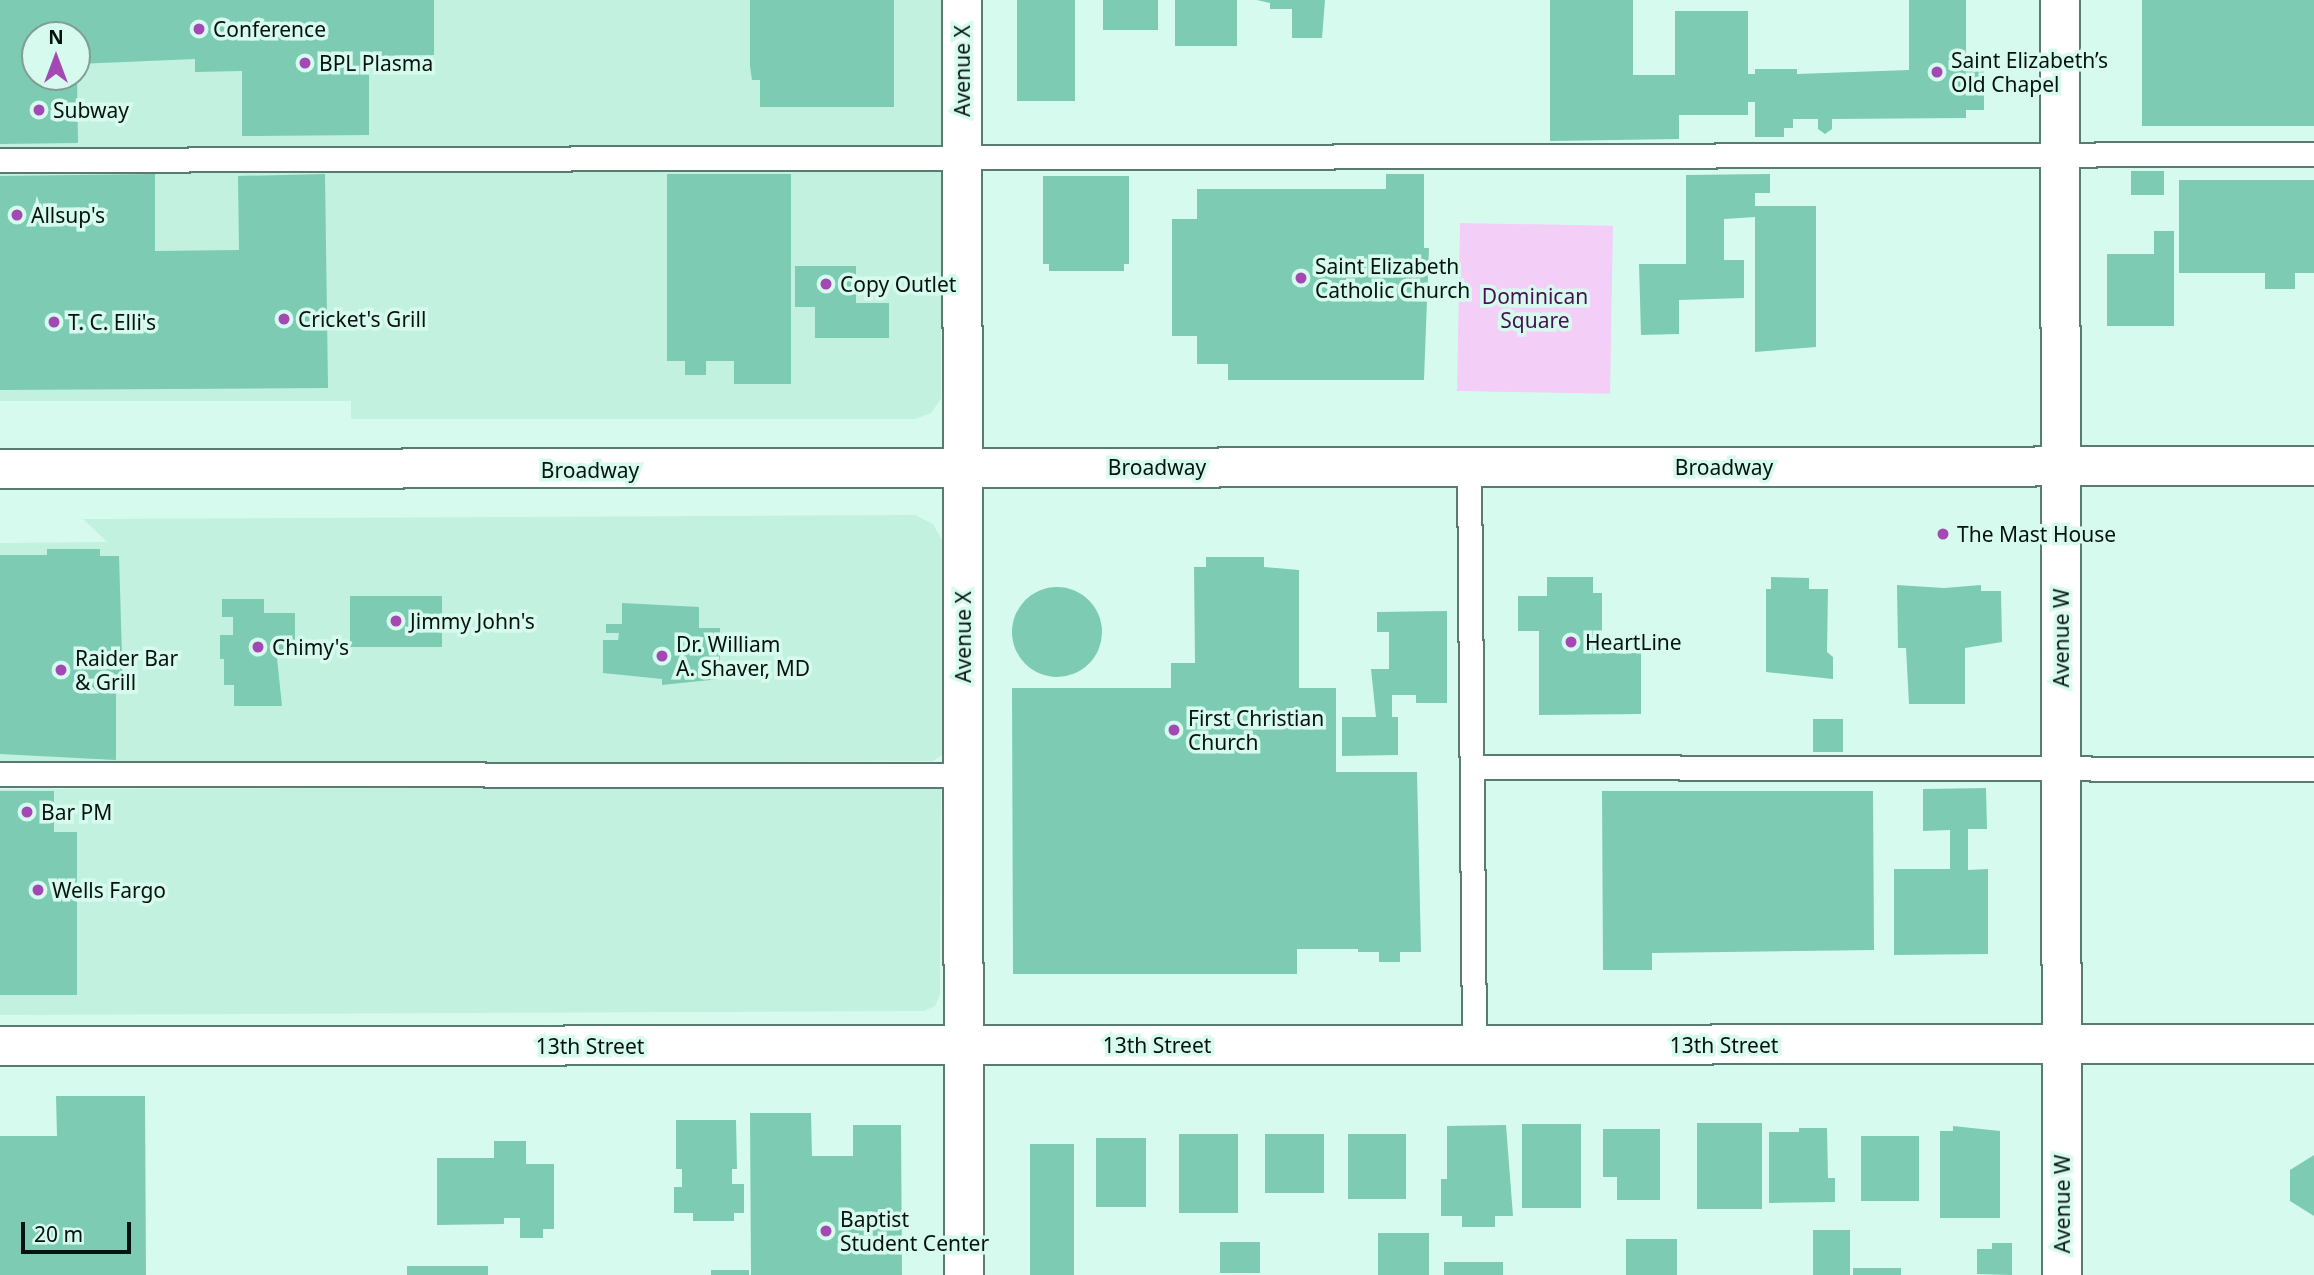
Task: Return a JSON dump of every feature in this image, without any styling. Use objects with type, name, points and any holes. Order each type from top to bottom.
[{"type":"street","name":"Avenue X","points":[[962,0],[964,1275]]},
{"type":"street","name":"Avenue W","points":[[2060,0],[2062,1275]]},
{"type":"street","name":"Broadway","points":[[0,469],[2314,466]]},
{"type":"street","name":"13th Street","points":[[0,1046],[2314,1044]]},
{"type":"lane","points":[[0,160],[962,155],[2314,154]]},
{"type":"lane","points":[[1469,467],[1474,766],[1474,1045]]},
{"type":"lane","points":[[1474,766],[2061,771],[2314,769]]},
{"type":"lane","points":[[0,774],[964,775]]},
{"type":"shaded area","points":[[0,0],[941,0],[941,399],[931,413],[915,419],[351,419],[351,401],[0,401]]},
{"type":"shaded area","points":[[915,515],[933,524],[943,542],[942,755],[933,761],[0,766],[0,543],[107,542],[83,519]]},
{"type":"shaded area","points":[[0,789],[941,789],[940,995],[935,1006],[924,1011],[0,1015]]},
{"type":"green space","name":"Dominican Square","points":[[1460,223],[1613,226],[1610,394],[1457,391]]},
{"type":"building","points":[[0,0],[434,0],[434,55],[369,56],[369,135],[242,136],[242,71],[195,72],[195,59],[91,63],[91,21],[21,21],[21,91],[77,91],[78,143],[0,144]]},
{"type":"building","points":[[750,0],[894,0],[894,107],[760,107],[760,80],[752,80],[750,66]]},
{"type":"building","points":[[1017,0],[1075,0],[1075,101],[1017,101]]},
{"type":"building","points":[[1103,0],[1158,0],[1158,30],[1103,30]]},
{"type":"building","points":[[1175,0],[1237,0],[1237,46],[1175,46]]},
{"type":"building","points":[[1257,0],[1325,0],[1322,38],[1292,38],[1292,9],[1270,9],[1270,3]]},
{"type":"building","name":"Saint Elizabeth’s Old Chapel","points":[[1550,0],[1633,0],[1633,75],[1675,75],[1675,11],[1748,11],[1748,74],[1755,74],[1755,69],[1797,69],[1797,74],[1909,70],[1909,0],[1966,0],[1966,69],[1984,69],[1984,110],[1966,110],[1966,118],[1832,119],[1832,129],[1825,134],[1818,129],[1818,119],[1793,119],[1793,128],[1784,128],[1784,137],[1755,137],[1755,102],[1748,102],[1748,115],[1679,115],[1679,139],[1550,141]]},
{"type":"building","points":[[2142,0],[2314,0],[2314,126],[2142,126]]},
{"type":"building","points":[[2131,171],[2164,171],[2164,195],[2131,195]]},
{"type":"building","points":[[155,174],[155,251],[239,250],[238,176],[325,174],[328,388],[0,390],[0,176]]},
{"type":"building","points":[[667,174],[791,174],[791,384],[734,384],[734,361],[706,361],[706,375],[685,375],[685,361],[667,361]]},
{"type":"building","name":"Saint Elizabeth Catholic Church","points":[[1386,174],[1424,174],[1424,248],[1429,248],[1424,380],[1228,380],[1228,364],[1197,364],[1197,336],[1172,336],[1172,219],[1197,219],[1197,189],[1386,189]]},
{"type":"building","points":[[1770,174],[1770,193],[1755,193],[1755,206],[1816,206],[1816,347],[1755,352],[1755,217],[1724,219],[1724,260],[1744,260],[1744,298],[1679,300],[1679,334],[1641,335],[1639,264],[1686,264],[1686,175]]},
{"type":"building","points":[[1043,176],[1129,176],[1129,264],[1124,264],[1124,271],[1049,271],[1049,264],[1043,264]]},
{"type":"building","points":[[2179,180],[2314,180],[2314,273],[2295,273],[2295,289],[2265,289],[2265,273],[2179,273]]},
{"type":"building","points":[[2154,231],[2174,231],[2174,326],[2107,326],[2107,254],[2154,254]]},
{"type":"building","name":"Copy Outlet","points":[[795,266],[856,266],[856,303],[889,303],[889,338],[815,338],[815,307],[795,307]]},
{"type":"building","name":"Raider Bar & Grill","points":[[47,549],[100,549],[100,556],[119,556],[123,689],[116,689],[116,760],[0,754],[0,555],[47,555]]},
{"type":"building","name":"First Christian Church","points":[[1206,557],[1264,557],[1264,567],[1299,570],[1299,688],[1336,688],[1336,772],[1417,772],[1421,952],[1400,952],[1400,962],[1379,962],[1379,952],[1358,952],[1358,949],[1297,949],[1297,974],[1013,974],[1012,688],[1171,688],[1171,663],[1195,663],[1194,567],[1206,567]]},
{"type":"building","name":"HeartLine","points":[[1547,577],[1593,577],[1593,593],[1602,593],[1602,653],[1641,653],[1641,714],[1539,715],[1539,631],[1518,631],[1518,596],[1547,596]]},
{"type":"building","points":[[1771,577],[1809,578],[1809,589],[1828,589],[1827,652],[1833,657],[1833,679],[1766,672],[1766,589],[1771,589]]},
{"type":"building","points":[[1897,585],[1944,588],[1981,585],[1981,591],[2001,591],[2002,642],[1965,648],[1965,704],[1909,704],[1906,648],[1898,648]]},
{"type":"building","points":[[1057,587],[1074,591],[1089,600],[1098,615],[1102,632],[1098,649],[1089,664],[1074,673],[1057,677],[1040,673],[1025,664],[1016,649],[1012,632],[1016,615],[1025,600],[1040,591]]},
{"type":"building","name":"Jimmy John's","points":[[350,596],[442,596],[442,647],[350,647]]},
{"type":"building","name":"Chimy's","points":[[222,599],[264,599],[264,613],[295,613],[295,658],[277,658],[282,706],[234,706],[234,685],[224,685],[224,659],[220,659],[220,635],[233,635],[233,617],[222,617]]},
{"type":"building","name":"Dr. William A. Shaver, MD","points":[[622,603],[699,607],[699,628],[720,628],[720,679],[662,685],[662,679],[603,673],[603,640],[618,640],[619,633],[606,633],[606,624],[622,624]]},
{"type":"building","points":[[1447,611],[1447,703],[1416,703],[1416,695],[1392,695],[1392,717],[1398,717],[1398,755],[1342,756],[1342,717],[1376,717],[1371,669],[1389,669],[1389,632],[1377,632],[1377,612]]},
{"type":"building","points":[[1813,719],[1843,719],[1843,752],[1813,752]]},
{"type":"building","points":[[1986,788],[1987,829],[1968,829],[1968,870],[1988,869],[1988,954],[1894,955],[1894,869],[1950,869],[1950,830],[1923,831],[1923,789]]},
{"type":"building","points":[[0,791],[54,791],[54,832],[77,832],[77,995],[0,995]]},
{"type":"building","points":[[1602,791],[1873,791],[1874,950],[1652,953],[1652,970],[1603,970]]},
{"type":"building","points":[[56,1096],[145,1096],[146,1275],[0,1275],[0,1136],[57,1136]]},
{"type":"building","name":"Baptist Student Center","points":[[750,1113],[811,1113],[812,1156],[853,1156],[853,1125],[901,1125],[902,1275],[751,1275]]},
{"type":"building","points":[[676,1120],[736,1120],[737,1169],[732,1169],[732,1184],[744,1184],[744,1213],[734,1213],[734,1221],[693,1221],[693,1213],[674,1213],[674,1187],[682,1187],[682,1169],[676,1169]]},
{"type":"building","points":[[1697,1123],[1762,1123],[1762,1209],[1697,1209]]},
{"type":"building","points":[[1522,1124],[1581,1124],[1581,1208],[1522,1208]]},
{"type":"building","points":[[1506,1125],[1513,1216],[1495,1216],[1495,1227],[1462,1227],[1462,1216],[1441,1216],[1441,1179],[1447,1179],[1447,1126]]},
{"type":"building","points":[[1953,1126],[2000,1131],[2000,1218],[1940,1218],[1940,1131],[1953,1131]]},
{"type":"building","points":[[1799,1128],[1827,1128],[1828,1178],[1835,1178],[1835,1202],[1769,1203],[1769,1132],[1799,1132]]},
{"type":"building","points":[[1603,1129],[1660,1129],[1660,1200],[1617,1200],[1617,1177],[1603,1177]]},
{"type":"building","points":[[1179,1134],[1238,1134],[1238,1213],[1179,1213]]},
{"type":"building","points":[[1265,1134],[1324,1134],[1324,1193],[1265,1193]]},
{"type":"building","points":[[1348,1134],[1406,1134],[1406,1199],[1348,1199]]},
{"type":"building","points":[[1861,1136],[1919,1136],[1919,1201],[1861,1201]]},
{"type":"building","points":[[1096,1138],[1146,1138],[1146,1207],[1096,1207]]},
{"type":"building","points":[[494,1141],[526,1141],[526,1164],[554,1164],[554,1229],[543,1229],[543,1238],[520,1238],[520,1218],[504,1218],[504,1224],[437,1225],[437,1158],[494,1158]]},
{"type":"building","points":[[1030,1144],[1074,1144],[1074,1275],[1030,1275]]},
{"type":"building","points":[[2314,1155],[2314,1216],[2290,1201],[2290,1170]]},
{"type":"building","points":[[1813,1230],[1850,1230],[1850,1275],[1813,1275]]},
{"type":"building","points":[[1378,1233],[1429,1233],[1429,1275],[1378,1275]]},
{"type":"building","points":[[1626,1239],[1677,1239],[1677,1275],[1626,1275]]},
{"type":"building","points":[[1220,1242],[1260,1242],[1260,1273],[1220,1273]]},
{"type":"building","points":[[1992,1243],[2012,1243],[2012,1275],[1977,1274],[1977,1249],[1992,1249]]},
{"type":"building","points":[[1444,1262],[1503,1262],[1503,1275],[1444,1275]]},
{"type":"building","points":[[407,1266],[488,1266],[488,1275],[407,1275]]},
{"type":"building","points":[[1853,1268],[1901,1268],[1901,1275],[1853,1275]]},
{"type":"building","points":[[711,1270],[749,1270],[749,1275],[711,1275]]},
{"type":"place","name":"Conference","points":[[199,29]]},
{"type":"place","name":"BPL Plasma","points":[[305,63]]},
{"type":"place","name":"Saint Elizabeth’s Old Chapel","points":[[1937,72]]},
{"type":"place","name":"Subway","points":[[39,110]]},
{"type":"place","name":"Allsup's","points":[[17,215]]},
{"type":"place","name":"Saint Elizabeth Catholic Church","points":[[1301,278]]},
{"type":"place","name":"Copy Outlet","points":[[826,284]]},
{"type":"place","name":"Cricket's Grill","points":[[284,319]]},
{"type":"place","name":"T. C. Elli's","points":[[54,322]]},
{"type":"place","name":"The Mast House","points":[[1943,534]]},
{"type":"place","name":"Jimmy John's","points":[[396,621]]},
{"type":"place","name":"HeartLine","points":[[1571,642]]},
{"type":"place","name":"Chimy's","points":[[258,647]]},
{"type":"place","name":"Dr. William A. Shaver, MD","points":[[662,656]]},
{"type":"place","name":"Raider Bar & Grill","points":[[61,670]]},
{"type":"place","name":"First Christian Church","points":[[1174,730]]},
{"type":"place","name":"Bar PM","points":[[27,812]]},
{"type":"place","name":"Wells Fargo","points":[[38,890]]},
{"type":"place","name":"Baptist Student Center","points":[[826,1231]]}]
